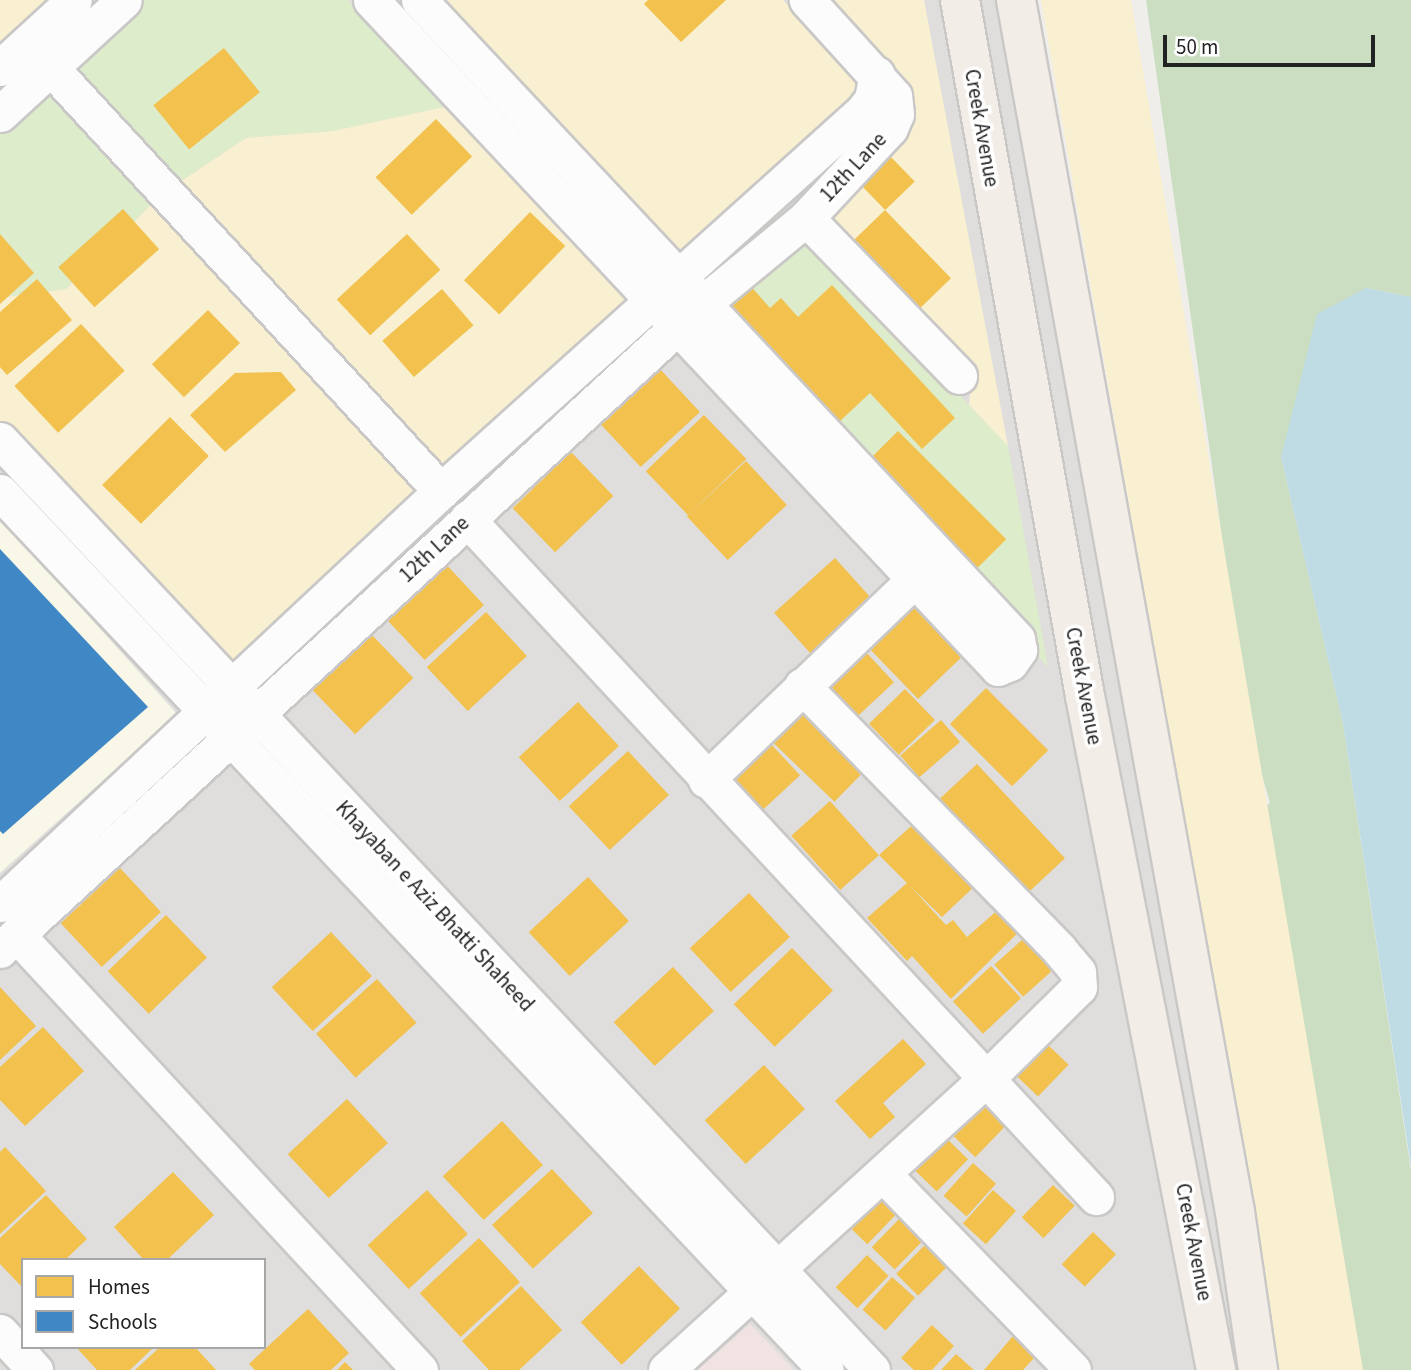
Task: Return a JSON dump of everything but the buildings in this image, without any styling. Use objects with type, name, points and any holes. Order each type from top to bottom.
[{"type":"main road","name":"Creek Avenue","points":[[960,0],[1085,696],[1216,1370]]},
{"type":"main road","name":"Creek Avenue","points":[[1016,0],[1235,1212],[1258,1370]]},
{"type":"street","points":[[0,68],[74,0]]},
{"type":"street","points":[[0,114],[124,0]]},
{"type":"street","points":[[371,0],[652,303],[998,668],[1015,657],[1017,639],[419,0]]},
{"type":"street","points":[[807,0],[877,74]]},
{"type":"street","points":[[50,67],[441,491]]},
{"type":"street","name":"12th Lane","points":[[8,943],[677,329],[691,291],[863,111],[872,99],[877,74]]},
{"type":"street","name":"12th Lane","points":[[0,905],[441,491],[652,303],[691,291],[806,218],[890,128],[896,114],[894,96],[877,74]]},
{"type":"street","points":[[806,218],[959,376]]},
{"type":"street","name":"Khayaban e Aziz Bhatti Shaheed","points":[[0,440],[255,714],[765,1282],[826,1370]]},
{"type":"street","name":"Khayaban e Aziz Bhatti Shaheed","points":[[0,492],[205,713],[765,1282],[872,1370]]},
{"type":"street","points":[[467,519],[706,780],[1096,1197]]},
{"type":"street","points":[[706,780],[914,580]]},
{"type":"street","points":[[687,1364],[765,1282],[985,1080],[1079,987],[1078,972],[802,686]]},
{"type":"street","points":[[8,943],[420,1370]]},
{"type":"street","points":[[883,1174],[1073,1370]]},
{"type":"street","points":[[0,1332],[35,1370]]},
{"type":"shaded area","points":[[0,0],[997,0],[1316,1370],[0,1370]]},
{"type":"shaded area","points":[[0,518],[177,714],[0,873]]},
{"type":"shaded area","points":[[750,1324],[794,1370],[698,1370]]},
{"type":"green space","points":[[142,0],[348,0],[444,107],[333,131],[246,138],[180,182],[69,67]]},
{"type":"green space","points":[[1146,0],[1411,0],[1411,297],[1366,288],[1281,457],[1343,724],[1411,1171],[1411,1370],[1347,1370],[1248,821],[1270,803],[1250,734]]},
{"type":"green space","points":[[48,85],[156,200],[66,289],[0,298],[0,130]]},
{"type":"green space","points":[[803,231],[1008,446],[1048,667],[716,308]]},
{"type":"sand","points":[[0,0],[55,0],[0,51]]},
{"type":"sand","points":[[431,0],[783,0],[862,85],[675,263]]},
{"type":"sand","points":[[822,0],[924,0],[1008,446],[969,405],[971,378],[821,214],[905,120]]},
{"type":"sand","points":[[1041,0],[1131,0],[1363,1370],[1271,1370],[1218,1015]]},
{"type":"sand","points":[[444,107],[634,304],[444,474],[180,182],[246,138],[333,131]]},
{"type":"sand","points":[[156,200],[426,489],[232,670],[0,422],[0,298],[66,289]]},
{"type":"water","points":[[1366,288],[1411,297],[1411,1167],[1343,724],[1281,457],[1317,314]]}]
